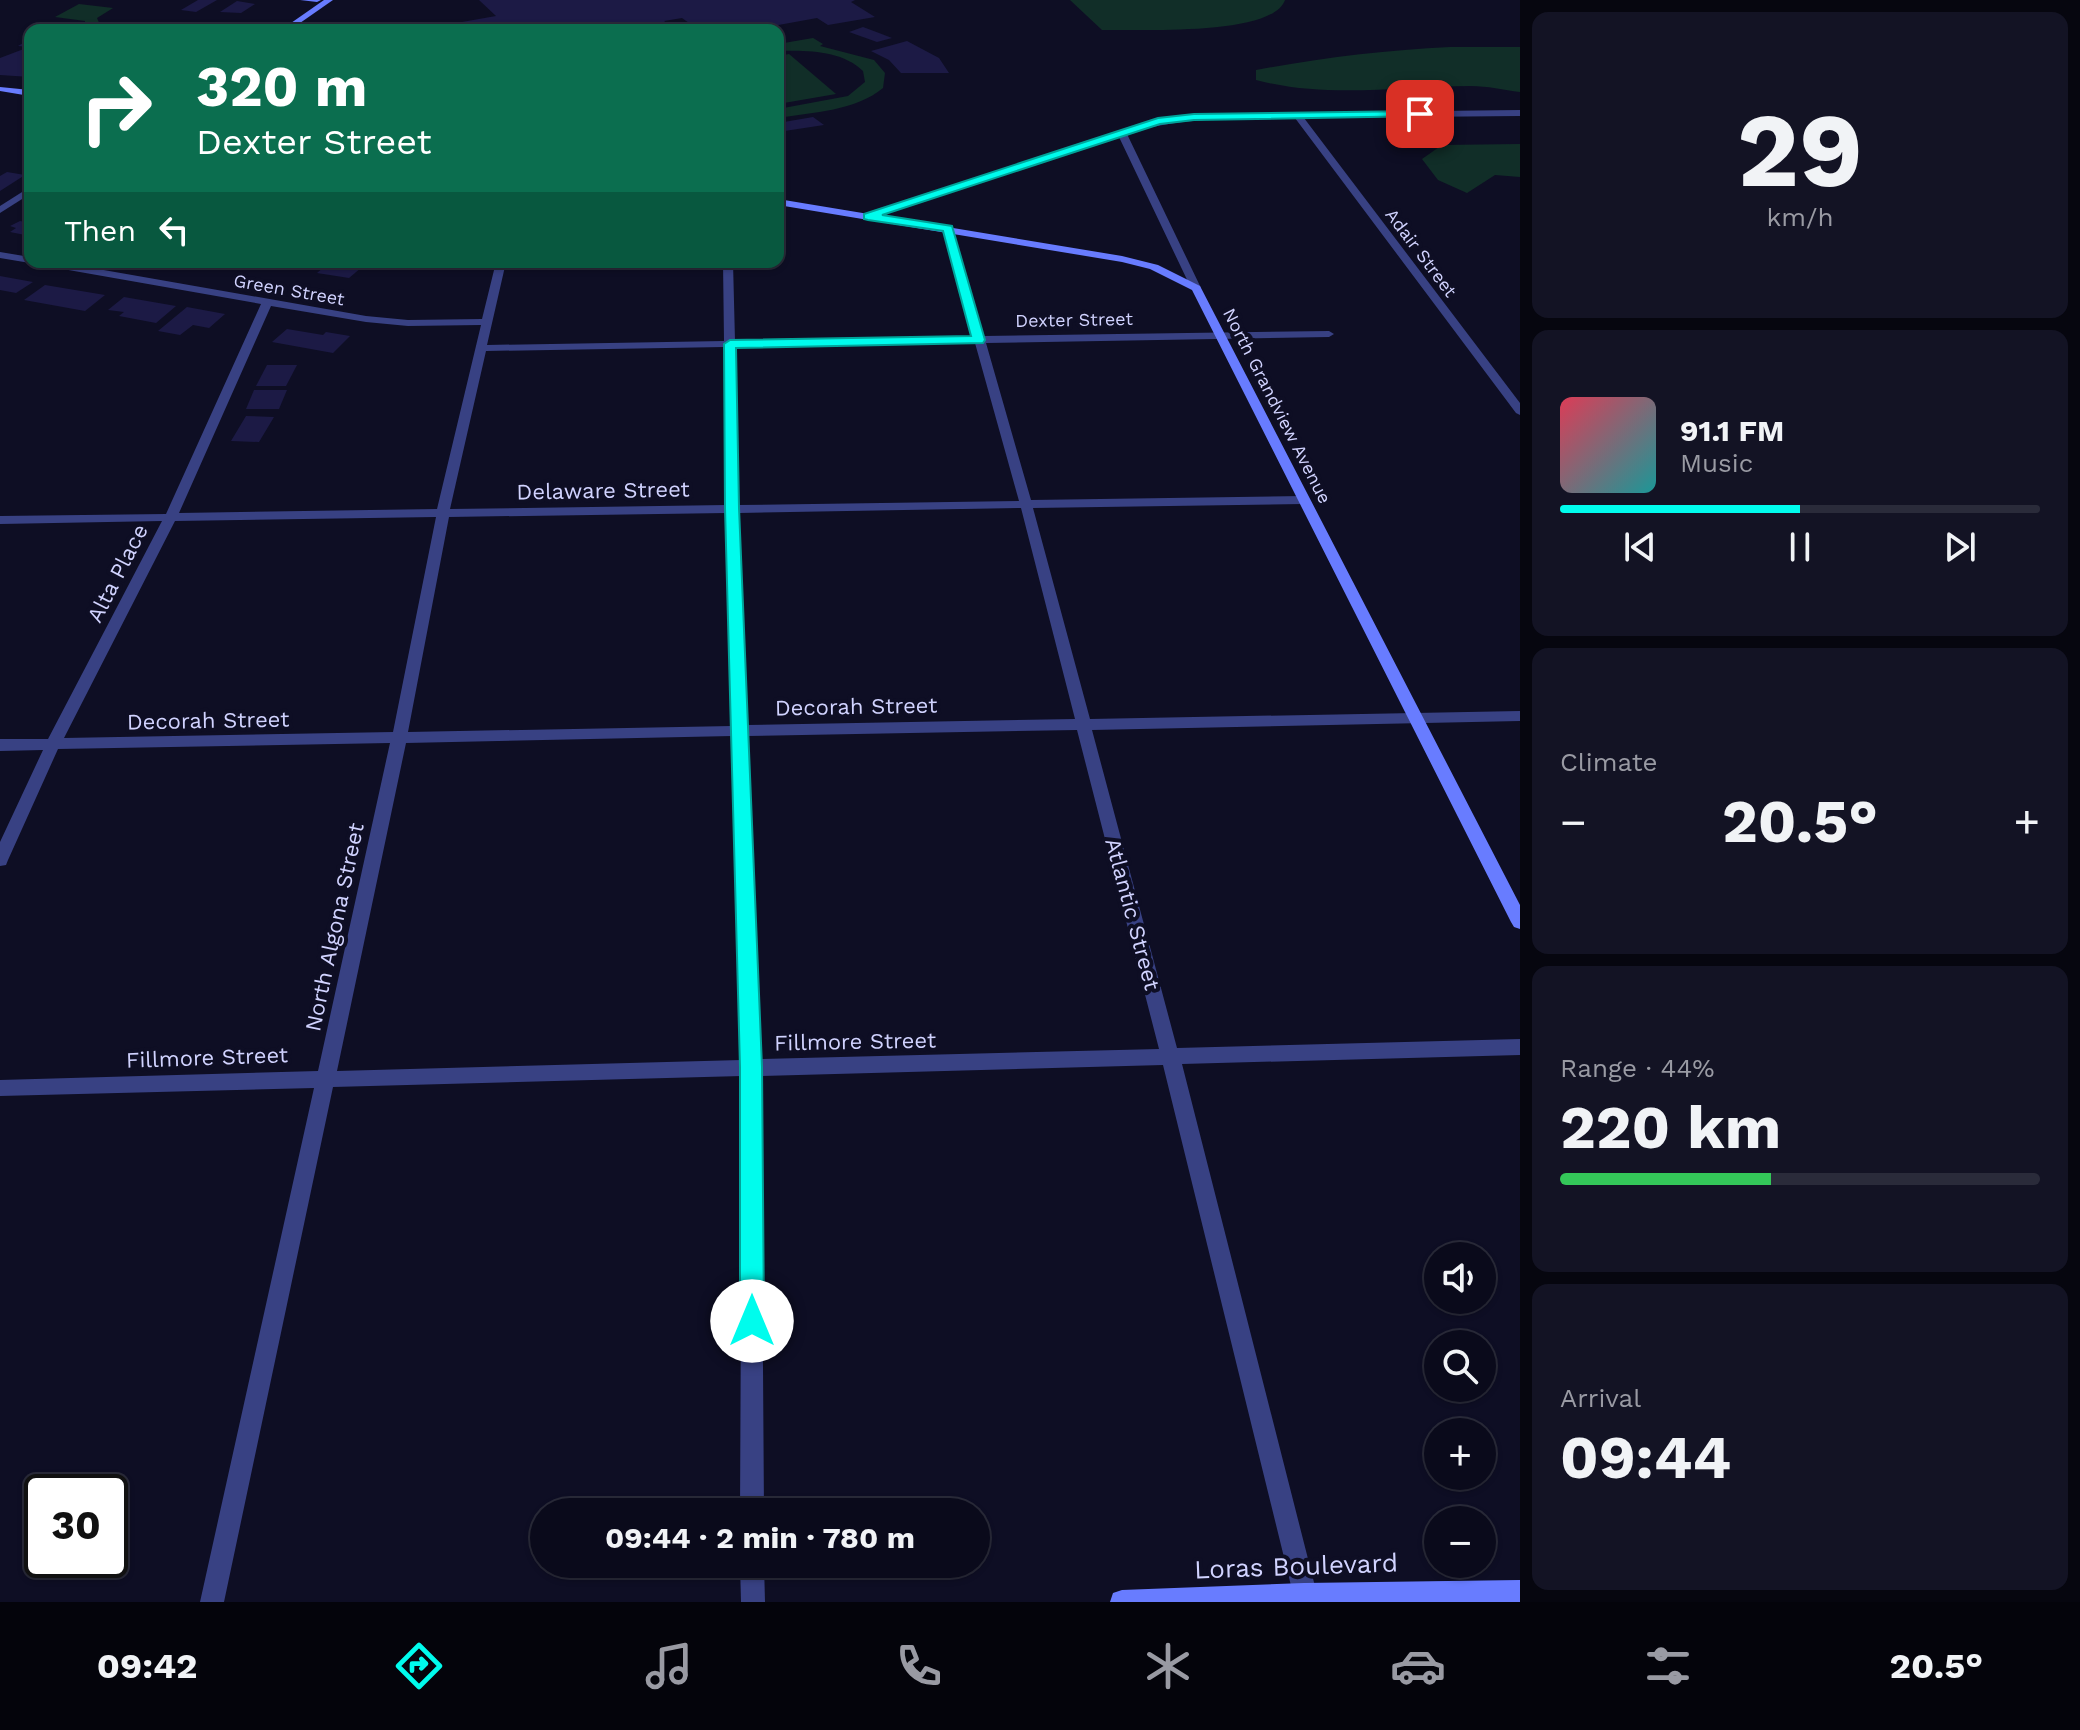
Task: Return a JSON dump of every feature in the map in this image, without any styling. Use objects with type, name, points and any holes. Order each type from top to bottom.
[{"type":"street","points":[[304,0],[317,0]]},
{"type":"street","points":[[294,24],[329,0]]},
{"type":"street","points":[[0,89],[24,92]]},
{"type":"street","points":[[868,216],[1158,121],[1194,117],[1297,115],[1517,115]]},
{"type":"street","name":"Adair Street","points":[[1297,115],[1520,411]]},
{"type":"street","points":[[1122,133],[1196,288]]},
{"type":"street","points":[[0,210],[24,194]]},
{"type":"street","points":[[784,203],[1122,259],[1154,267],[1196,288]]},
{"type":"street","name":"Atlantic Street","points":[[948,229],[1026,504],[1170,1056],[1306,1598]]},
{"type":"street","points":[[0,255],[24,259]]},
{"type":"street","name":"Green Street","points":[[73,268],[267,303],[408,323],[488,322]]},
{"type":"street","name":"North Algona Street","points":[[212,1602],[399,739],[443,513],[500,268]]},
{"type":"street","points":[[728,268],[732,508],[751,1067],[752,1498]]},
{"type":"street","name":"North Grandview Avenue","points":[[1196,288],[1419,719],[1520,922]]},
{"type":"street","name":"Alta Place","points":[[0,860],[53,744],[171,517],[267,303]]},
{"type":"street","name":"Dexter Street","points":[[482,348],[1329,334]]},
{"type":"street","name":"Delaware Street","points":[[0,520],[1303,500]]},
{"type":"street","name":"Decorah Street","points":[[0,745],[1520,716]]},
{"type":"street","name":"Fillmore Street","points":[[0,1088],[1520,1047]]},
{"type":"street","points":[[752,1578],[753,1602]]},
{"type":"street","name":"Loras Boulevard","points":[[1122,1602],[1520,1592]]},
{"type":"green space","points":[[1070,0],[1285,0],[1275,12],[1231,25],[1102,30]]},
{"type":"green space","points":[[79,4],[113,8],[97,18],[100,24],[55,17]]},
{"type":"green space","points":[[813,38],[823,44],[820,46],[874,60],[885,73],[883,88],[847,106],[784,117],[784,108],[848,96],[865,82],[863,71],[845,59],[812,51],[784,51],[784,43]]},
{"type":"green space","points":[[1450,47],[1520,47],[1520,92],[1471,86],[1310,89],[1256,80],[1256,70],[1377,52]]},
{"type":"green space","points":[[789,54],[836,94],[784,103],[784,55]]},
{"type":"green space","points":[[1520,144],[1520,177],[1495,175],[1467,193],[1438,180],[1422,159],[1442,145]]},
{"type":"building","points":[[198,0],[217,0],[196,12],[181,10]]},
{"type":"building","points":[[479,0],[855,0],[851,2],[875,17],[828,25],[817,18],[784,24],[690,24],[682,18],[664,21],[668,24],[462,22],[496,16]]},
{"type":"building","points":[[237,1],[255,4],[241,13],[220,12]]},
{"type":"building","points":[[863,27],[892,38],[877,42],[849,32]]},
{"type":"building","points":[[907,41],[939,58],[949,73],[901,73],[889,60],[871,51]]},
{"type":"building","points":[[24,49],[24,77],[0,75],[0,58]]},
{"type":"building","points":[[813,117],[824,125],[784,131],[784,122]]},
{"type":"building","points":[[7,172],[24,175],[0,191],[0,176]]},
{"type":"building","points":[[24,222],[24,235],[10,232],[16,228],[10,226]]},
{"type":"building","points":[[323,268],[361,268],[349,278],[317,273]]},
{"type":"building","points":[[0,276],[33,282],[16,293],[0,290]]},
{"type":"building","points":[[45,285],[105,295],[85,311],[24,300]]},
{"type":"building","points":[[124,297],[176,306],[156,323],[119,316],[124,312],[108,310]]},
{"type":"building","points":[[187,307],[225,314],[209,328],[193,325],[180,335],[158,331]]},
{"type":"building","points":[[287,329],[350,336],[333,353],[272,342]]},
{"type":"building","points":[[267,365],[297,365],[286,386],[256,386]]},
{"type":"building","points":[[254,390],[287,390],[279,409],[246,409]]},
{"type":"building","points":[[246,416],[274,417],[259,442],[231,441]]},
{"type":"route","points":[[752,1321],[751,1067],[732,508],[730,344],[979,340],[948,229],[868,216],[1158,121],[1194,117],[1420,114]]}]
